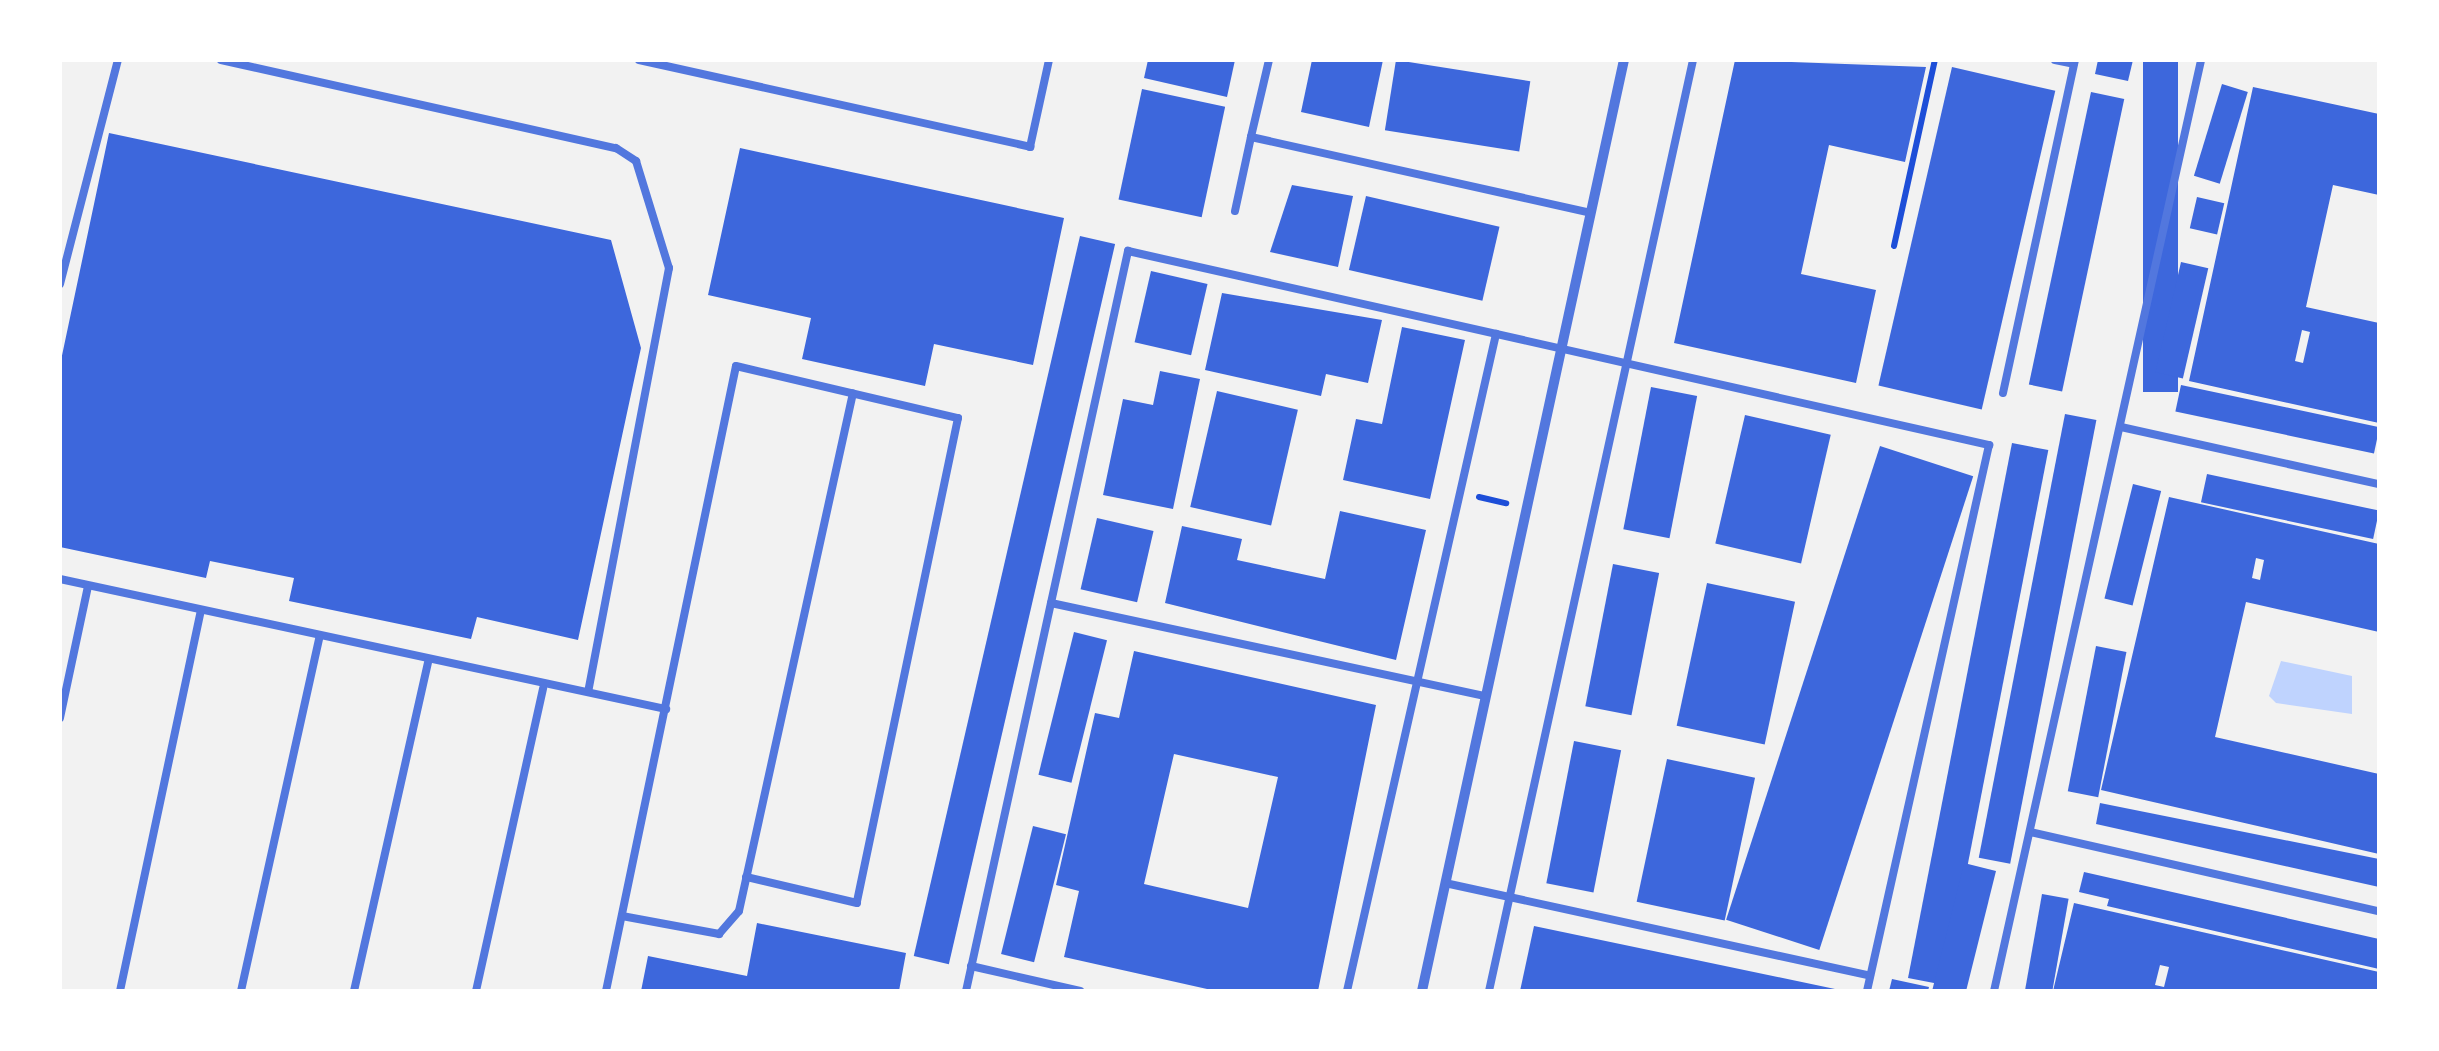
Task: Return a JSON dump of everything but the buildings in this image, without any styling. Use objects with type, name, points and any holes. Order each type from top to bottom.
[{"type":"street","points":[[1422,991],[1624,60]]},
{"type":"lane","points":[[60,284],[118,60]]},
{"type":"lane","points":[[220,60],[616,148],[636,161],[669,268],[588,691]]},
{"type":"lane","points":[[639,60],[1030,147],[1049,60]]},
{"type":"lane","points":[[1236,211],[1268,60]]},
{"type":"lane","points":[[1489,991],[1693,60]]},
{"type":"lane","points":[[2003,393],[2074,62],[2055,60]]},
{"type":"lane","points":[[1994,991],[2201,60]]},
{"type":"lane","points":[[1251,137],[1590,213]]},
{"type":"lane","points":[[966,991],[1128,251],[1562,350],[1628,359],[1989,445],[1866,991]]},
{"type":"lane","points":[[1346,991],[1496,334]]},
{"type":"lane","points":[[606,991],[736,366],[958,418],[857,903],[746,877]]},
{"type":"lane","points":[[622,916],[718,934],[739,911],[853,393]]},
{"type":"lane","points":[[2122,427],[2379,484]]},
{"type":"lane","points":[[60,580],[543,688],[588,691],[666,710]]},
{"type":"lane","points":[[60,718],[88,586]]},
{"type":"lane","points":[[1050,602],[1486,696]]},
{"type":"lane","points":[[120,991],[200,611]]},
{"type":"lane","points":[[240,991],[318,638]]},
{"type":"lane","points":[[354,991],[428,662]]},
{"type":"lane","points":[[476,991],[543,688]]},
{"type":"lane","points":[[2030,832],[2379,911]]},
{"type":"lane","points":[[1445,883],[1870,976]]},
{"type":"lane","points":[[971,966],[1080,991]]},
{"type":"path","points":[[1894,246],[1935,60]]},
{"type":"path","points":[[1461,493],[1526,507]]},
{"type":"water","points":[[2281,661],[2352,676],[2352,714],[2276,703],[2269,696]]}]
